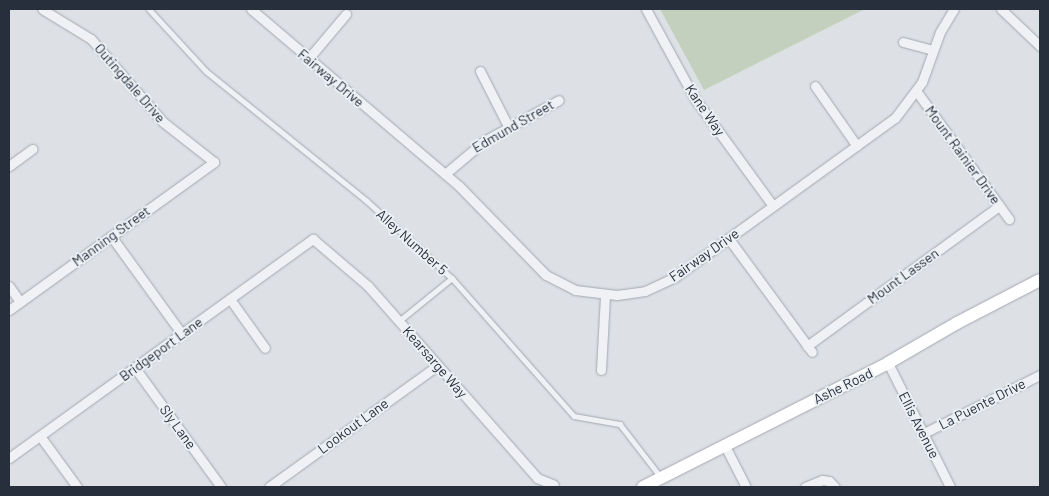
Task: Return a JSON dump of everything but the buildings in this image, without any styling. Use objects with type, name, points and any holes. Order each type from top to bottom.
[{"type":"street","name":"Outingdale Drive","points":[[42,9],[91,38],[163,122],[214,162]]},
{"type":"street","name":"Fairway Drive","points":[[251,9],[473,199],[546,275],[575,290],[605,295],[632,294],[661,285],[895,118],[916,92],[933,50],[954,9]]},
{"type":"street","name":"Kane Way","points":[[646,9],[695,99],[773,206]]},
{"type":"street","points":[[1001,9],[1040,46]]},
{"type":"street","points":[[308,58],[346,14]]},
{"type":"street","points":[[903,42],[933,50]]},
{"type":"street","points":[[480,71],[509,128]]},
{"type":"street","points":[[815,86],[857,146]]},
{"type":"street","name":"Mount Rainier Drive","points":[[916,92],[1009,218]]},
{"type":"street","name":"Edmund Street","points":[[445,174],[468,151],[559,100]]},
{"type":"street","points":[[9,166],[32,149]]},
{"type":"street","name":"Manning Street","points":[[9,310],[214,162]]},
{"type":"street","name":"Mount Lassen","points":[[729,238],[809,349],[999,206]]},
{"type":"street","points":[[111,236],[182,334]]},
{"type":"street","name":"Bridgeport Lane","points":[[9,458],[313,239]]},
{"type":"street","name":"Kearsarge Way","points":[[313,239],[368,286],[537,478],[554,485]]},
{"type":"street","name":"Ashe Road","points":[[643,487],[724,444],[888,363],[957,323],[1040,280]]},
{"type":"street","points":[[9,286],[20,302]]},
{"type":"street","points":[[600,370],[605,295]]},
{"type":"street","points":[[230,300],[265,348]]},
{"type":"street","name":"Ellis Avenue","points":[[888,363],[950,487]]},
{"type":"street","name":"Lookout Lane","points":[[269,487],[438,366]]},
{"type":"street","name":"Sly Lane","points":[[135,368],[221,487]]},
{"type":"street","name":"La Puente Drive","points":[[924,434],[1040,375]]},
{"type":"street","points":[[40,436],[77,487]]},
{"type":"street","points":[[724,444],[746,487]]},
{"type":"street","points":[[805,487],[815,482],[832,484]]},
{"type":"lane","name":"Alley Number 5","points":[[149,9],[206,71],[367,201],[452,278],[574,416],[620,424],[661,478]]},
{"type":"lane","points":[[399,321],[452,278]]},
{"type":"green space","points":[[660,9],[865,9],[704,90]]}]
